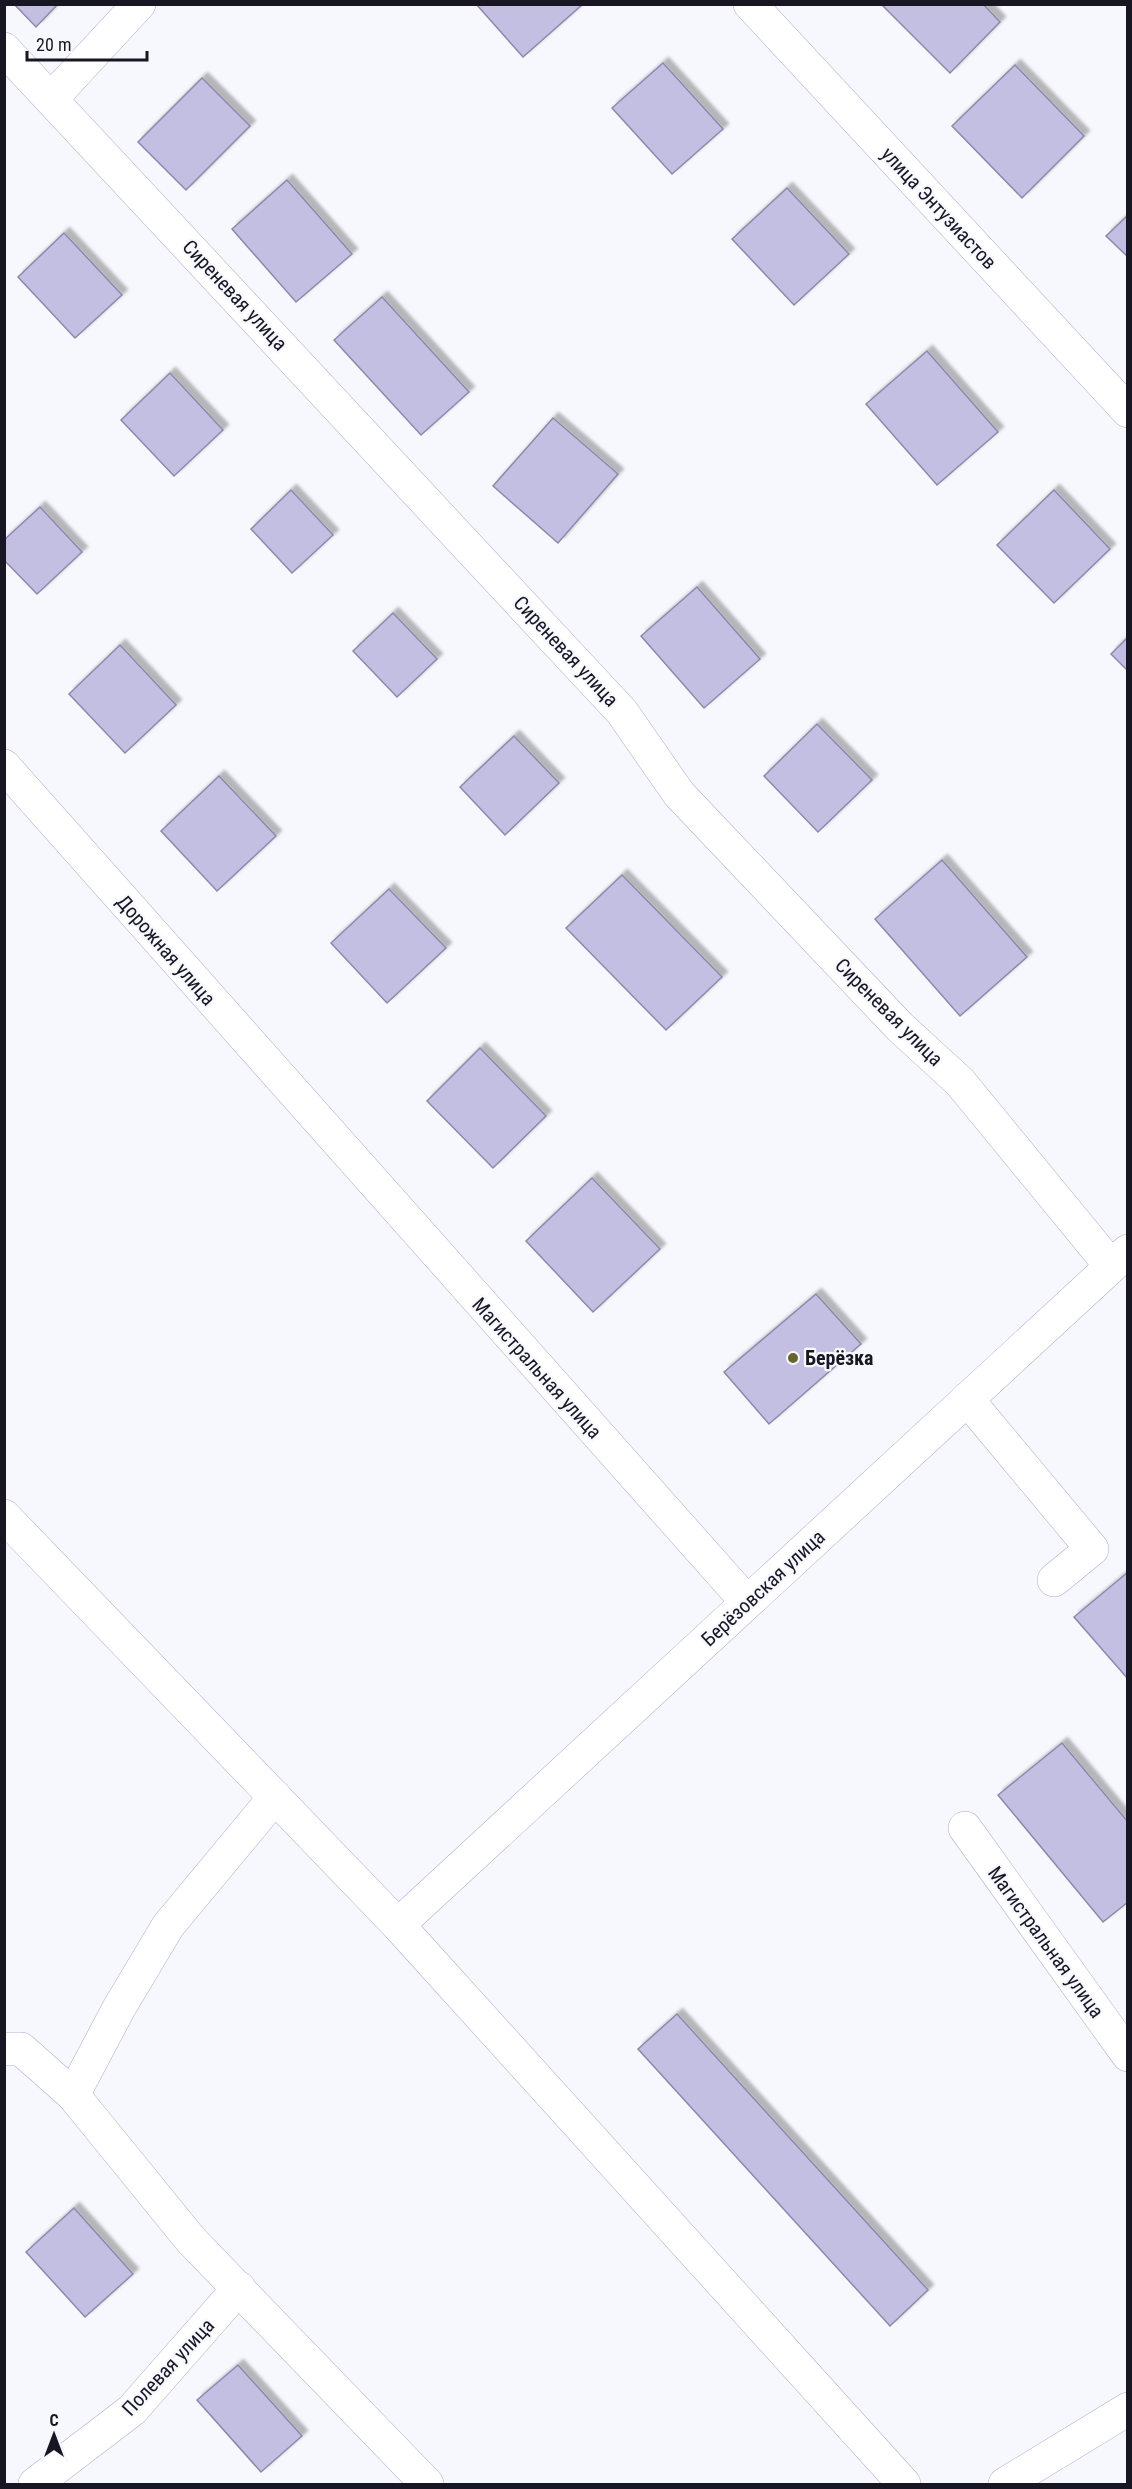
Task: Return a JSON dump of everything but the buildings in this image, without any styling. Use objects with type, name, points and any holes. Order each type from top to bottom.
[{"type":"street","points":[[52,98],[139,4]]},
{"type":"street","name":"улица Энтузиастов","points":[[750,4],[1128,411]]},
{"type":"street","name":"Сиреневая улица","points":[[4,49],[622,712],[679,794],[900,1027],[960,1082],[1119,1258]]},
{"type":"street","name":"Дорожная улица","points":[[4,766],[328,1133]]},
{"type":"street","name":"Магистральная улица","points":[[328,1133],[747,1602]]},
{"type":"street","name":"Берёзовская улица","points":[[398,1925],[1119,1258]]},
{"type":"street","points":[[967,1399],[1092,1550],[1054,1580]]},
{"type":"street","points":[[4,1516],[398,1925],[904,2484]]},
{"type":"street","points":[[74,2095],[119,2008],[168,1926],[275,1797]]},
{"type":"street","name":"Магистральная улица","points":[[965,1828],[1128,2055]]},
{"type":"street","points":[[4,2049],[21,2049],[74,2095],[191,2240],[427,2484]]},
{"type":"street","name":"Полевая улица","points":[[35,2484],[132,2410],[239,2288]]},
{"type":"street","points":[[1005,2484],[1128,2409]]},
{"type":"place","name":"Берёзка","points":[[793,1358]]}]
